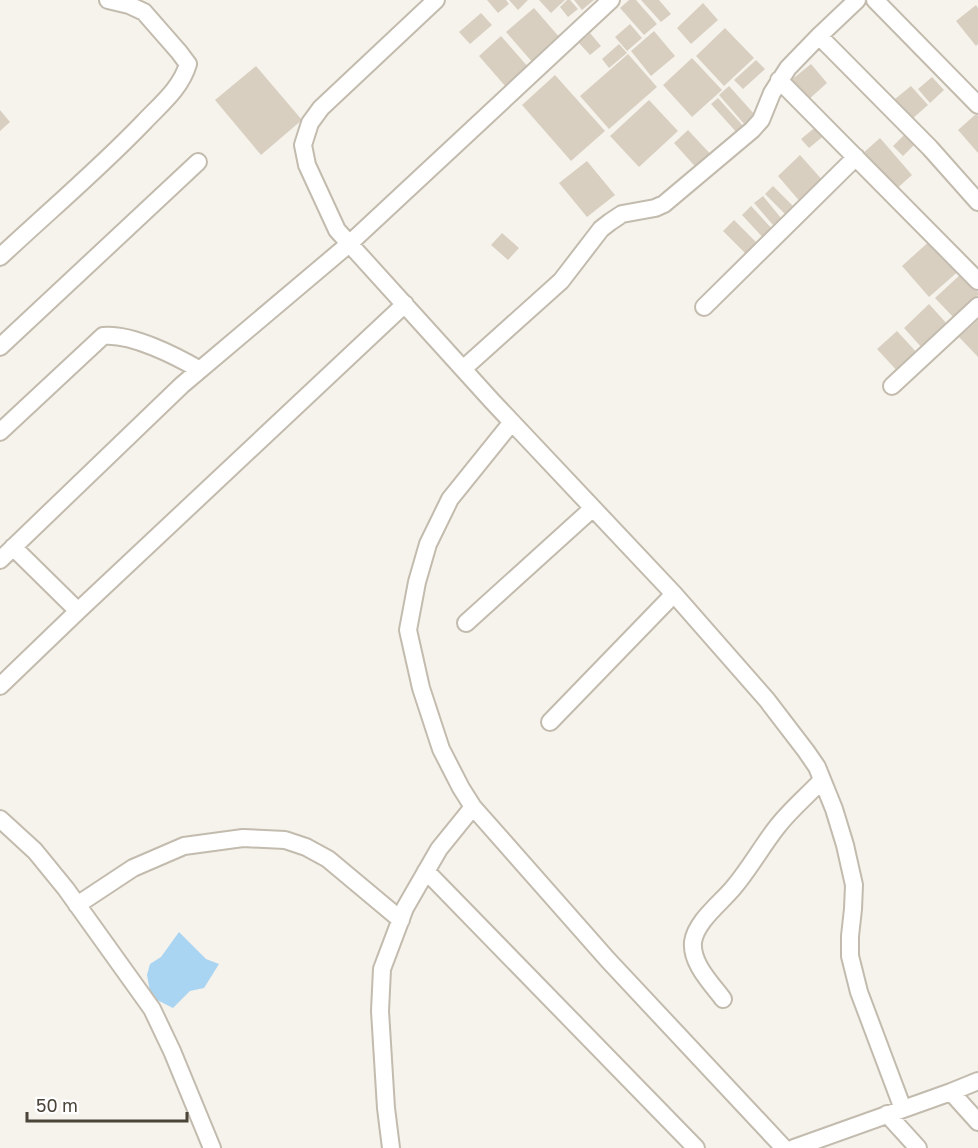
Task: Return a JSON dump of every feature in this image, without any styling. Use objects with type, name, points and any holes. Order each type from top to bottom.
[{"type":"street","points":[[0,256],[125,142],[173,92],[184,76],[188,64],[144,12],[129,5],[108,0]]},
{"type":"street","points":[[436,0],[321,108],[310,123],[303,145],[307,165],[337,230],[512,422],[674,594],[767,700],[817,767],[834,809],[854,885],[850,956],[859,992],[903,1109]]},
{"type":"street","points":[[0,560],[182,385],[349,244],[611,0]]},
{"type":"street","points":[[463,369],[561,281],[601,229],[622,214],[655,208],[664,204],[752,130],[761,120],[771,93],[788,68],[857,0]]},
{"type":"street","points":[[875,0],[978,105]]},
{"type":"street","points":[[819,36],[930,148],[978,202]]},
{"type":"street","points":[[779,80],[978,281]]},
{"type":"street","points":[[704,307],[856,158]]},
{"type":"street","points":[[0,347],[198,162]]},
{"type":"street","points":[[0,686],[405,304]]},
{"type":"street","points":[[892,386],[978,306]]},
{"type":"street","points":[[0,432],[103,336],[114,334],[169,353],[200,370]]},
{"type":"street","points":[[512,422],[450,499],[428,544],[417,582],[408,630],[421,688],[441,749],[473,807],[608,960],[784,1148]]},
{"type":"street","points":[[466,623],[593,508]]},
{"type":"street","points":[[13,547],[78,611]]},
{"type":"street","points":[[550,722],[674,594]]},
{"type":"street","points":[[723,999],[694,956],[693,941],[702,922],[733,889],[778,826],[822,780]]},
{"type":"street","points":[[391,1148],[380,1011],[382,969],[405,908],[439,849],[473,807]]},
{"type":"street","points":[[0,819],[35,852],[78,905],[152,1009],[212,1148]]},
{"type":"street","points":[[78,905],[133,868],[184,846],[243,838],[285,840],[328,859],[401,920]]},
{"type":"street","points":[[426,871],[696,1148]]},
{"type":"street","points":[[807,1146],[978,1081]]},
{"type":"street","points":[[951,1092],[978,1122]]},
{"type":"street","points":[[887,1114],[918,1148]]},
{"type":"water","points":[[179,932],[206,959],[219,964],[204,988],[190,991],[173,1008],[151,997],[147,975],[150,964],[161,957]]},
{"type":"building","points":[[487,0],[506,0],[509,4],[498,13]]},
{"type":"building","points":[[509,0],[528,0],[518,10]]},
{"type":"building","points":[[539,0],[565,0],[551,13]]},
{"type":"building","points":[[570,0],[578,9],[568,17],[560,7]]},
{"type":"building","points":[[574,0],[594,0],[582,10]]},
{"type":"building","points":[[629,0],[636,0],[657,24],[644,35],[620,8]]},
{"type":"building","points":[[641,0],[659,0],[671,14],[661,22]]},
{"type":"building","points":[[703,3],[718,20],[691,44],[677,28]]},
{"type":"building","points":[[976,5],[978,8],[978,44],[976,46],[956,21]]},
{"type":"building","points":[[534,8],[561,39],[533,63],[506,32]]},
{"type":"building","points":[[481,13],[492,25],[470,44],[459,32]]},
{"type":"building","points":[[630,24],[642,38],[627,51],[615,37]]},
{"type":"building","points":[[725,28],[754,58],[724,86],[696,56]]},
{"type":"building","points":[[654,31],[675,56],[651,76],[631,51]]},
{"type":"building","points":[[590,33],[601,46],[590,55],[579,43]]},
{"type":"building","points":[[501,36],[529,68],[506,87],[479,56]]},
{"type":"building","points":[[619,44],[627,53],[609,68],[602,59]]},
{"type":"building","points":[[628,54],[657,87],[609,129],[580,96]]},
{"type":"building","points":[[692,58],[722,90],[692,117],[663,85]]},
{"type":"building","points":[[756,60],[765,69],[743,89],[734,80]]},
{"type":"building","points":[[811,64],[827,83],[807,101],[790,81]]},
{"type":"building","points":[[256,66],[302,120],[261,155],[215,100]]},
{"type":"building","points":[[555,75],[605,131],[571,161],[522,105]]},
{"type":"building","points":[[932,77],[944,90],[930,103],[918,89]]},
{"type":"building","points":[[729,86],[756,116],[745,125],[719,95]]},
{"type":"building","points":[[911,86],[928,105],[912,119],[895,99]]},
{"type":"building","points":[[718,98],[745,128],[738,134],[711,104]]},
{"type":"building","points":[[649,100],[678,131],[639,167],[610,136]]},
{"type":"building","points":[[0,110],[10,122],[0,131]]},
{"type":"building","points":[[976,114],[978,116],[978,153],[958,130]]},
{"type":"building","points":[[818,125],[826,134],[809,148],[801,139]]},
{"type":"building","points":[[688,130],[715,159],[701,173],[674,143]]},
{"type":"building","points":[[905,134],[915,144],[903,156],[893,146]]},
{"type":"building","points":[[880,138],[912,175],[894,191],[862,154]]},
{"type":"building","points":[[800,155],[825,183],[802,204],[778,176]]},
{"type":"building","points":[[587,161],[615,195],[587,217],[559,183]]},
{"type":"building","points":[[773,186],[795,208],[787,216],[765,194]]},
{"type":"building","points":[[763,196],[781,218],[773,225],[754,203]]},
{"type":"building","points":[[751,206],[775,232],[766,241],[742,215]]},
{"type":"building","points":[[734,220],[760,246],[749,257],[723,231]]},
{"type":"building","points":[[502,233],[519,248],[508,260],[491,245]]},
{"type":"building","points":[[933,238],[961,269],[929,297],[902,266]]},
{"type":"building","points":[[961,274],[978,292],[978,295],[954,318],[935,298]]},
{"type":"building","points":[[929,304],[948,325],[923,349],[904,328]]},
{"type":"building","points":[[978,320],[978,357],[959,337]]},
{"type":"building","points":[[897,331],[919,355],[899,373],[877,349]]}]
